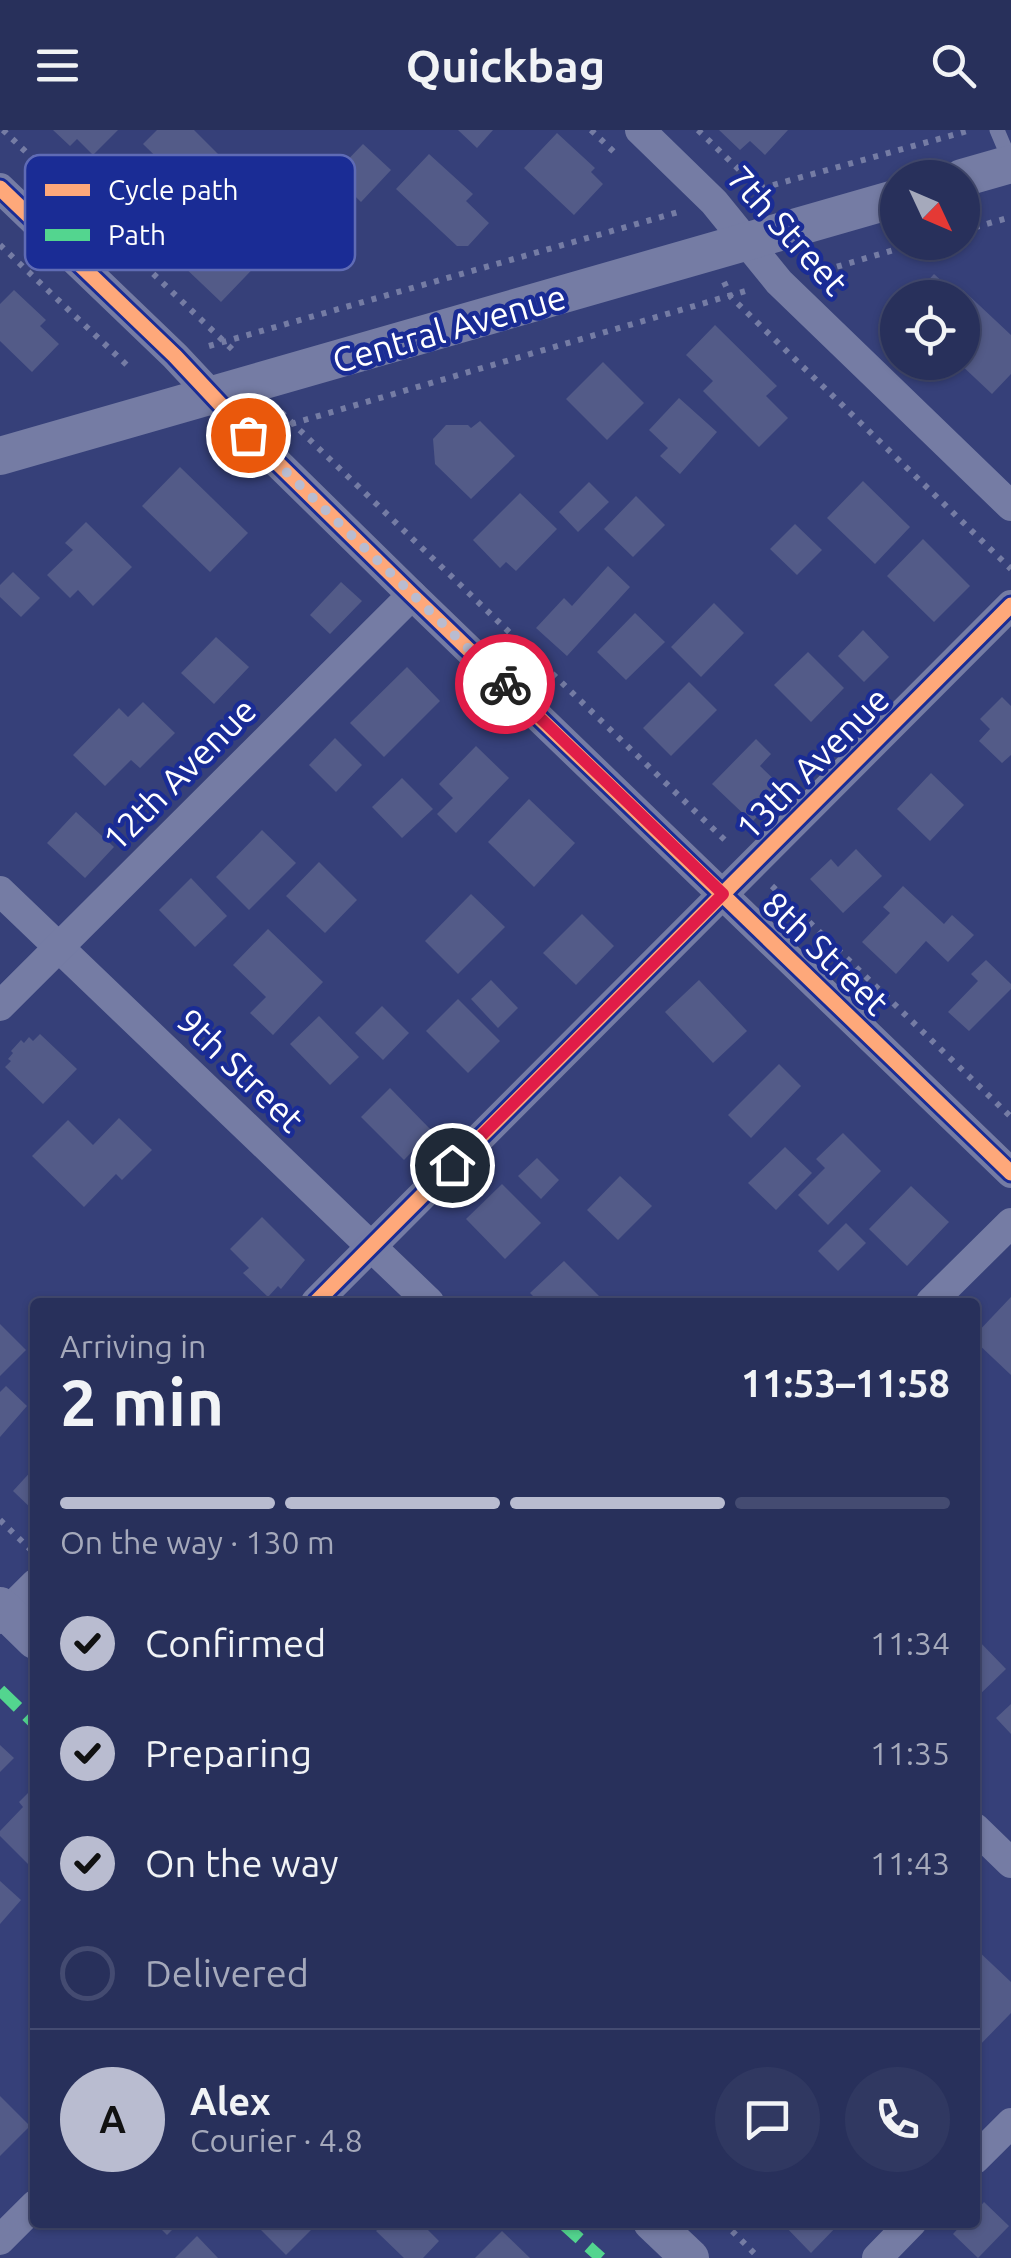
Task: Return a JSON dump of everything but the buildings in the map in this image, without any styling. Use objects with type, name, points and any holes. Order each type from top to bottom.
[{"type":"street","name":"7th Street","points":[[640,130],[714,202],[779,282],[1011,506]]},
{"type":"street","points":[[980,173],[1011,164]]},
{"type":"street","name":"8th Street","points":[[0,188],[25,212]]},
{"type":"street","name":"Central Avenue","points":[[0,456],[880,203]]},
{"type":"street","name":"8th Street","points":[[85,270],[412,595],[1011,1174]]},
{"type":"street","name":"12th Avenue","points":[[0,1006],[412,595]]},
{"type":"street","name":"13th Avenue","points":[[320,1298],[1011,606]]},
{"type":"street","name":"9th Street","points":[[0,891],[425,1298]]},
{"type":"street","points":[[936,1298],[1011,1223]]},
{"type":"street","points":[[30,1588],[2,1613],[30,1636]]},
{"type":"street","points":[[980,1833],[1011,1863]]},
{"type":"street","points":[[980,2154],[1011,2123]]},
{"type":"street","points":[[0,2240],[30,2210]]},
{"type":"street","points":[[658,2228],[690,2258]]},
{"type":"street","points":[[877,2258],[906,2228]]},
{"type":"lane","points":[[997,130],[1011,164]]},
{"type":"path","points":[[3,130],[29,155]]},
{"type":"path","points":[[698,130],[765,198]]},
{"type":"path","points":[[742,194],[971,130]]},
{"type":"path","points":[[203,348],[687,210]]},
{"type":"path","points":[[980,226],[1011,217]]},
{"type":"path","points":[[0,245],[25,269]]},
{"type":"path","points":[[805,276],[880,254]]},
{"type":"path","points":[[26,270],[130,368]]},
{"type":"path","points":[[150,270],[242,358]]},
{"type":"path","points":[[722,276],[730,298],[1011,569]]},
{"type":"path","points":[[279,427],[750,290]]},
{"type":"path","points":[[277,407],[740,854]]},
{"type":"path","points":[[764,878],[1011,1117]]},
{"type":"path","points":[[0,1520],[30,1549]]},
{"type":"path","points":[[729,2228],[759,2258]]},
{"type":"marked path","points":[[0,1690],[30,1719]]},
{"type":"marked path","points":[[568,2228],[601,2258]]},
{"type":"cycle path","points":[[0,188],[25,212]]},
{"type":"cycle path","points":[[85,270],[412,595],[1011,1173]]},
{"type":"cycle path","points":[[320,1298],[1011,605]]},
{"type":"way so far","points":[[248,435],[505,684]]},
{"type":"route","points":[[452,1165],[723,894],[505,684]]}]
